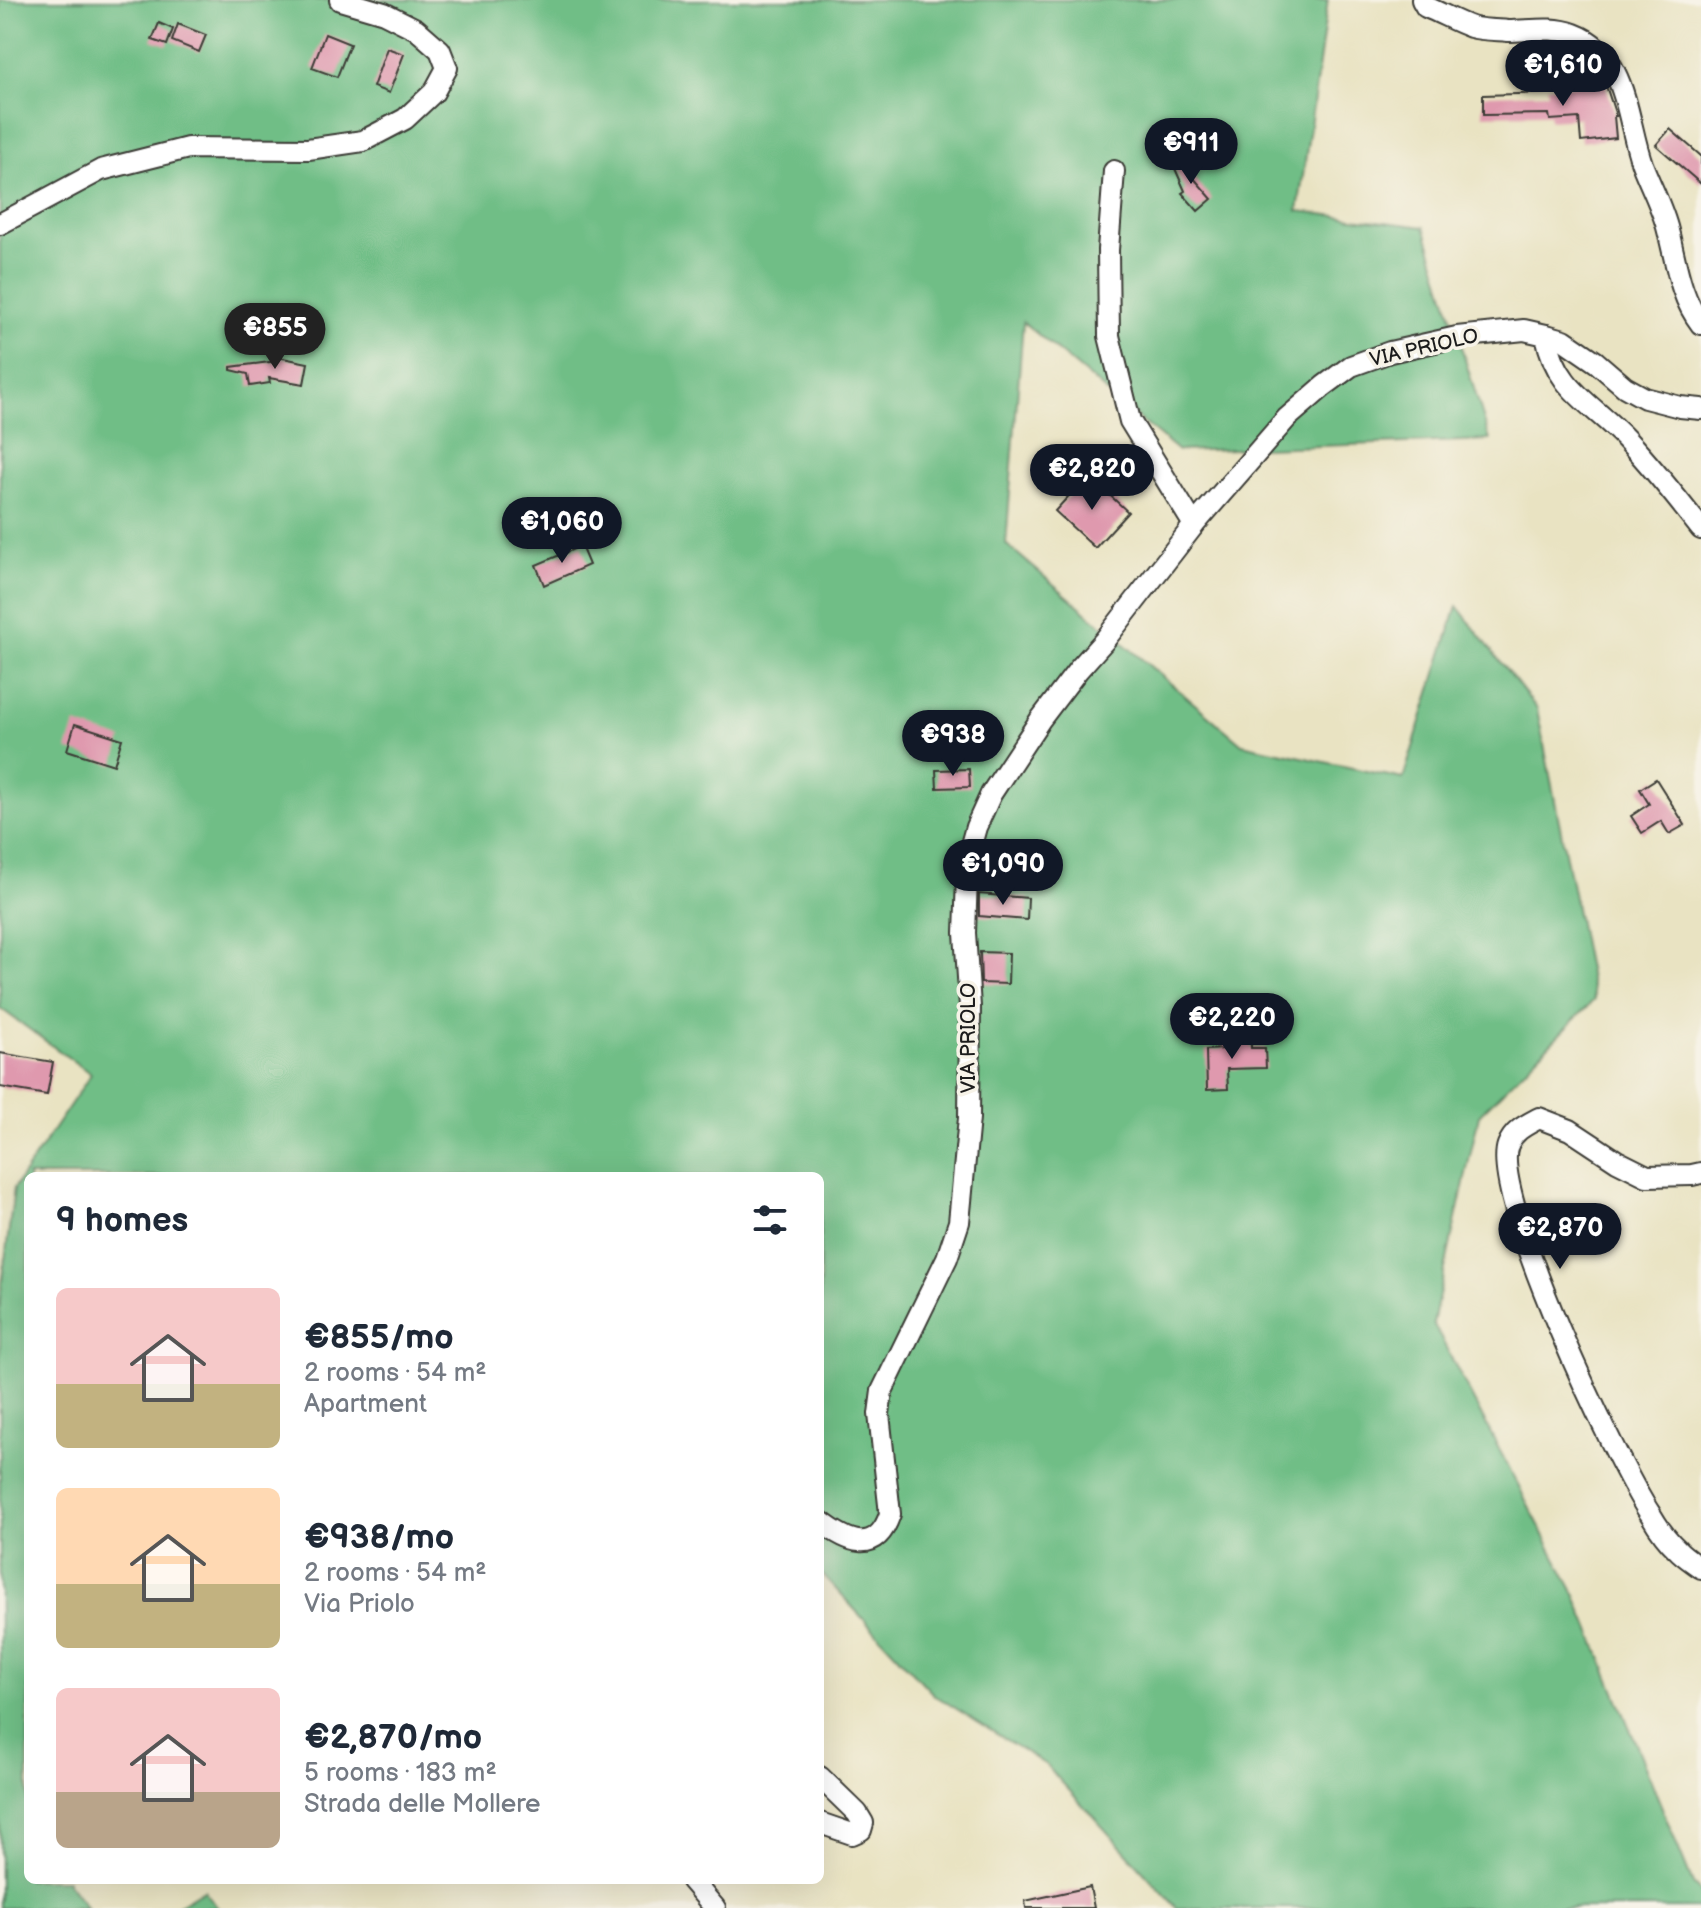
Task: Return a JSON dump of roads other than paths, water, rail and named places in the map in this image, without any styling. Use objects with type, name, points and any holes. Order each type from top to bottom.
[{"type":"street","points":[[0,224],[101,170],[188,148],[308,149],[363,141],[405,119],[434,92],[447,68],[440,50],[416,29],[384,13],[340,0]]},
{"type":"street","points":[[1422,0],[1426,7],[1472,27],[1573,33],[1602,51],[1622,87],[1641,161],[1666,223],[1681,284],[1693,314],[1701,324]]},
{"type":"street","points":[[1114,171],[1108,250],[1109,336],[1130,421],[1194,525]]},
{"type":"street","name":"VIA PRIOLO","points":[[824,1524],[839,1535],[862,1542],[876,1538],[884,1530],[890,1514],[879,1414],[882,1391],[947,1258],[959,1222],[969,1118],[970,1007],[965,933],[971,845],[976,827],[998,783],[1078,670],[1194,525],[1287,418],[1351,366],[1390,352],[1457,337],[1524,330],[1564,340],[1625,387],[1645,398],[1701,409]]},
{"type":"street","points":[[1546,335],[1549,353],[1561,377],[1661,477],[1701,529]]},
{"type":"street","points":[[1701,1173],[1647,1176],[1617,1161],[1570,1130],[1539,1118],[1517,1129],[1507,1146],[1506,1173],[1521,1227],[1603,1429],[1650,1514],[1677,1550],[1701,1568]]},
{"type":"street","points":[[824,1781],[863,1823],[861,1830],[852,1834],[824,1824]]},
{"type":"street","points":[[694,1884],[715,1908]]}]
